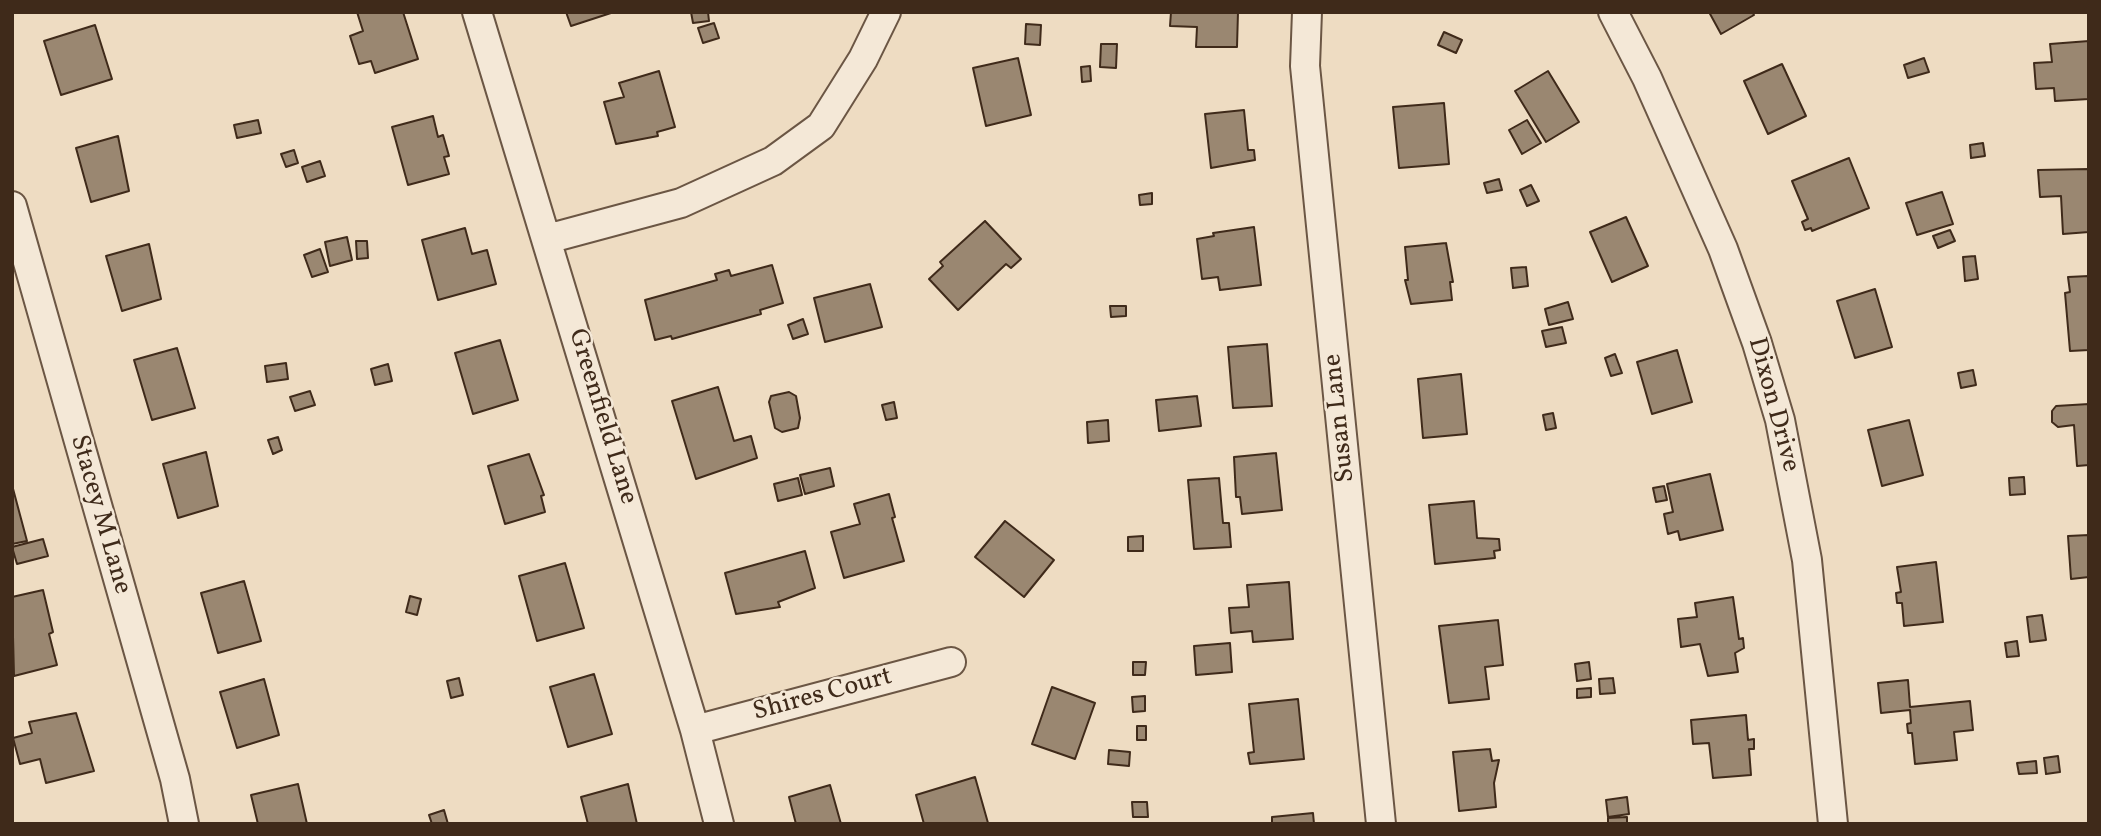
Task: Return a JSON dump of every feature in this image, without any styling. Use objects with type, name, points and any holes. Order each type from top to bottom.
[{"type":"street","name":"Greenfield Lane","points":[[477,12],[695,730],[719,824]]},
{"type":"street","points":[[547,239],[681,203],[773,161],[821,127],[863,59],[886,12]]},
{"type":"street","name":"Susan Lane","points":[[1307,12],[1305,66],[1381,824]]},
{"type":"street","name":"Dixon Drive","points":[[1613,12],[1647,78],[1723,248],[1757,343],[1780,420],[1807,560],[1833,824]]},
{"type":"street","name":"Stacey M Lane","points":[[12,206],[175,779],[184,824]]},
{"type":"street","name":"Shires Court","points":[[695,730],[951,662]]},
{"type":"building","points":[[357,12],[403,12],[418,59],[375,73],[371,61],[359,64],[350,36],[363,31]]},
{"type":"building","points":[[566,12],[614,12],[571,26]]},
{"type":"building","points":[[691,12],[708,12],[709,21],[693,23]]},
{"type":"building","points":[[1171,12],[1238,12],[1237,47],[1196,47],[1197,27],[1170,26]]},
{"type":"building","points":[[1709,12],[1752,12],[1754,15],[1721,34]]},
{"type":"building","points":[[714,23],[719,38],[703,43],[698,28]]},
{"type":"building","points":[[1026,24],[1041,25],[1040,45],[1025,44]]},
{"type":"building","points":[[95,25],[112,79],[61,95],[44,41]]},
{"type":"building","points":[[1444,32],[1462,40],[1456,53],[1438,45]]},
{"type":"building","points":[[2089,41],[2089,99],[2055,101],[2054,88],[2036,89],[2034,63],[2052,62],[2050,44]]},
{"type":"building","points":[[1101,44],[1117,44],[1116,68],[1100,67]]},
{"type":"building","points":[[1018,58],[1031,115],[986,126],[973,68]]},
{"type":"building","points":[[1924,58],[1929,72],[1908,78],[1904,65]]},
{"type":"building","points":[[1782,64],[1806,116],[1768,134],[1744,81]]},
{"type":"building","points":[[1090,66],[1091,81],[1082,82],[1081,67]]},
{"type":"building","points":[[659,71],[675,127],[657,132],[658,136],[616,144],[604,102],[624,97],[619,83]]},
{"type":"building","points":[[1548,71],[1579,122],[1546,142],[1515,91]]},
{"type":"building","points":[[1444,103],[1449,164],[1399,168],[1393,107]]},
{"type":"building","points":[[1244,110],[1248,150],[1254,150],[1255,160],[1211,168],[1205,114]]},
{"type":"building","points":[[433,116],[438,137],[443,135],[449,156],[444,157],[449,174],[408,185],[392,127]]},
{"type":"building","points":[[258,120],[261,133],[237,138],[234,125]]},
{"type":"building","points":[[1527,120],[1541,143],[1522,154],[1509,130]]},
{"type":"building","points":[[118,136],[129,191],[91,202],[76,148]]},
{"type":"building","points":[[1983,143],[1985,156],[1971,158],[1970,145]]},
{"type":"building","points":[[294,150],[298,163],[286,167],[281,154]]},
{"type":"building","points":[[1849,158],[1869,208],[1812,231],[1811,228],[1805,230],[1802,222],[1808,219],[1792,181]]},
{"type":"building","points":[[320,161],[325,176],[307,182],[302,167]]},
{"type":"building","points":[[2089,169],[2089,232],[2063,234],[2061,196],[2040,197],[2038,170]]},
{"type":"building","points":[[1499,179],[1502,190],[1487,193],[1484,183]]},
{"type":"building","points":[[1531,185],[1539,201],[1527,206],[1520,190]]},
{"type":"building","points":[[1942,192],[1953,224],[1917,235],[1906,203]]},
{"type":"building","points":[[1152,193],[1152,204],[1140,205],[1139,195]]},
{"type":"building","points":[[1626,217],[1648,266],[1612,282],[1590,232]]},
{"type":"building","points":[[985,221],[1021,259],[1011,268],[1006,264],[958,310],[929,279],[943,266],[940,262]]},
{"type":"building","points":[[1254,227],[1261,285],[1220,290],[1218,277],[1202,279],[1197,239],[1214,236],[1213,233]]},
{"type":"building","points":[[465,228],[472,254],[487,250],[496,284],[438,300],[422,240]]},
{"type":"building","points":[[1950,230],[1955,241],[1938,248],[1933,236]]},
{"type":"building","points":[[347,237],[352,260],[330,266],[325,242]]},
{"type":"building","points":[[356,241],[367,241],[368,258],[357,259]]},
{"type":"building","points":[[1446,243],[1453,282],[1450,282],[1452,300],[1411,304],[1405,280],[1408,280],[1405,247]]},
{"type":"building","points":[[149,244],[161,299],[122,311],[106,256]]},
{"type":"building","points":[[320,249],[328,272],[312,277],[304,255]]},
{"type":"building","points":[[1975,256],[1978,279],[1965,281],[1963,257]]},
{"type":"building","points":[[772,265],[783,303],[760,310],[761,314],[672,339],[671,336],[655,340],[645,300],[717,280],[715,274],[729,270],[731,276]]},
{"type":"building","points":[[1526,267],[1528,286],[1513,288],[1511,268]]},
{"type":"building","points":[[2089,276],[2089,350],[2070,351],[2065,293],[2070,292],[2068,277]]},
{"type":"building","points":[[870,284],[882,327],[825,342],[814,298]]},
{"type":"building","points":[[1875,289],[1892,347],[1855,358],[1837,301]]},
{"type":"building","points":[[1568,302],[1573,319],[1549,325],[1545,309]]},
{"type":"building","points":[[1110,306],[1126,306],[1126,316],[1111,317]]},
{"type":"building","points":[[803,319],[808,334],[793,339],[788,325]]},
{"type":"building","points":[[1562,327],[1566,343],[1546,347],[1542,331]]},
{"type":"building","points":[[500,340],[518,400],[473,414],[455,353]]},
{"type":"building","points":[[1267,344],[1272,406],[1233,408],[1228,347]]},
{"type":"building","points":[[177,348],[195,408],[152,420],[134,360]]},
{"type":"building","points":[[1677,350],[1692,402],[1652,414],[1637,362]]},
{"type":"building","points":[[1615,354],[1622,373],[1611,376],[1605,358]]},
{"type":"building","points":[[286,363],[288,379],[267,382],[265,366]]},
{"type":"building","points":[[388,364],[392,381],[375,385],[371,369]]},
{"type":"building","points":[[1973,370],[1976,385],[1961,388],[1958,373]]},
{"type":"building","points":[[1461,374],[1467,434],[1423,438],[1418,379]]},
{"type":"building","points":[[718,387],[734,441],[751,436],[757,458],[696,479],[672,401]]},
{"type":"building","points":[[310,391],[315,405],[295,411],[290,397]]},
{"type":"building","points":[[789,392],[796,396],[800,418],[798,428],[782,432],[775,428],[769,402],[771,396]]},
{"type":"building","points":[[1197,396],[1201,426],[1159,431],[1156,400]]},
{"type":"building","points":[[894,402],[897,418],[886,420],[882,405]]},
{"type":"building","points":[[2089,404],[2089,465],[2077,466],[2074,425],[2058,427],[2052,422],[2052,411],[2056,406]]},
{"type":"building","points":[[1553,413],[1556,428],[1546,430],[1543,415]]},
{"type":"building","points":[[1108,420],[1109,441],[1088,443],[1087,422]]},
{"type":"building","points":[[1909,420],[1923,475],[1882,486],[1868,430]]},
{"type":"building","points":[[278,437],[282,450],[273,454],[268,440]]},
{"type":"building","points":[[206,452],[218,506],[178,518],[163,464]]},
{"type":"building","points":[[1276,453],[1282,510],[1242,514],[1240,497],[1236,497],[1234,457]]},
{"type":"building","points":[[529,454],[544,495],[541,496],[545,512],[505,524],[488,466]]},
{"type":"building","points":[[830,468],[834,486],[805,494],[800,475]]},
{"type":"building","points":[[1710,474],[1723,530],[1680,540],[1678,531],[1668,534],[1664,514],[1673,512],[1667,484]]},
{"type":"building","points":[[2024,477],[2025,494],[2010,495],[2009,478]]},
{"type":"building","points":[[798,478],[802,495],[778,501],[774,484]]},
{"type":"building","points":[[1219,478],[1223,523],[1229,523],[1231,547],[1194,549],[1188,480]]},
{"type":"building","points":[[12,485],[27,541],[12,544]]},
{"type":"building","points":[[1664,486],[1667,500],[1656,502],[1653,488]]},
{"type":"building","points":[[889,494],[895,517],[892,518],[904,561],[844,578],[831,532],[860,524],[854,504]]},
{"type":"building","points":[[1474,501],[1477,538],[1499,539],[1500,550],[1494,551],[1495,558],[1435,564],[1429,505]]},
{"type":"building","points":[[1005,521],[1054,560],[1024,597],[975,557]]},
{"type":"building","points":[[2089,535],[2089,577],[2071,579],[2068,536]]},
{"type":"building","points":[[1143,536],[1143,551],[1128,551],[1128,537]]},
{"type":"building","points":[[43,539],[48,556],[17,564],[12,547]]},
{"type":"building","points":[[805,551],[815,588],[778,602],[780,607],[736,614],[725,573]]},
{"type":"building","points":[[1936,562],[1943,622],[1904,626],[1902,603],[1897,603],[1896,593],[1901,592],[1897,567]]},
{"type":"building","points":[[565,563],[584,628],[537,641],[519,576]]},
{"type":"building","points":[[244,581],[261,641],[218,653],[201,593]]},
{"type":"building","points":[[1289,582],[1293,639],[1253,642],[1252,631],[1231,633],[1229,608],[1249,607],[1247,585]]},
{"type":"building","points":[[43,590],[53,632],[49,634],[57,665],[14,676],[12,597]]},
{"type":"building","points":[[410,596],[421,599],[417,615],[406,612]]},
{"type":"building","points":[[1733,597],[1739,639],[1743,638],[1744,648],[1735,653],[1738,672],[1708,676],[1700,644],[1681,647],[1678,619],[1697,617],[1695,603]]},
{"type":"building","points":[[2042,615],[2046,640],[2030,642],[2027,617]]},
{"type":"building","points":[[1498,620],[1503,665],[1485,667],[1489,699],[1449,703],[1439,626]]},
{"type":"building","points":[[2017,641],[2019,656],[2007,657],[2005,643]]},
{"type":"building","points":[[1230,643],[1232,672],[1196,675],[1194,646]]},
{"type":"building","points":[[1133,662],[1146,662],[1145,675],[1133,675]]},
{"type":"building","points":[[1589,662],[1591,679],[1577,681],[1575,664]]},
{"type":"building","points":[[594,674],[612,734],[568,747],[550,687]]},
{"type":"building","points":[[459,678],[463,695],[451,698],[447,681]]},
{"type":"building","points":[[1613,678],[1615,693],[1600,694],[1599,679]]},
{"type":"building","points":[[264,679],[279,735],[237,748],[220,692]]},
{"type":"building","points":[[1908,680],[1910,707],[1970,701],[1973,730],[1954,732],[1957,760],[1915,764],[1912,733],[1908,733],[1907,724],[1911,723],[1910,710],[1881,713],[1878,683]]},
{"type":"building","points":[[1052,687],[1095,703],[1075,759],[1032,744]]},
{"type":"building","points":[[1591,688],[1591,697],[1577,698],[1577,689]]},
{"type":"building","points":[[1145,696],[1145,711],[1133,712],[1132,697]]},
{"type":"building","points":[[1298,699],[1304,759],[1250,764],[1248,753],[1254,752],[1249,704]]},
{"type":"building","points":[[76,713],[94,771],[46,783],[40,759],[20,764],[13,738],[32,733],[29,722]]},
{"type":"building","points":[[1746,715],[1748,740],[1754,739],[1754,749],[1749,749],[1751,775],[1713,778],[1709,743],[1693,744],[1691,720]]},
{"type":"building","points":[[1137,726],[1146,726],[1146,740],[1137,740]]},
{"type":"building","points":[[1490,749],[1492,761],[1499,760],[1494,783],[1496,807],[1459,811],[1453,752]]},
{"type":"building","points":[[1109,750],[1130,752],[1129,766],[1108,764]]},
{"type":"building","points":[[2058,756],[2060,772],[2046,774],[2044,758]]},
{"type":"building","points":[[2036,761],[2037,773],[2019,774],[2017,763]]},
{"type":"building","points":[[975,777],[988,823],[924,824],[916,795]]},
{"type":"building","points":[[298,784],[307,824],[258,824],[251,795]]},
{"type":"building","points":[[628,784],[637,824],[588,824],[581,797]]},
{"type":"building","points":[[830,785],[841,824],[796,824],[789,797]]},
{"type":"building","points":[[1627,797],[1629,814],[1608,817],[1606,800]]},
{"type":"building","points":[[1132,802],[1147,802],[1148,817],[1133,817]]},
{"type":"building","points":[[444,810],[448,824],[432,824],[429,815]]},
{"type":"building","points":[[1313,813],[1314,824],[1272,824],[1272,817]]},
{"type":"building","points":[[1627,817],[1627,824],[1608,824],[1608,818]]}]
